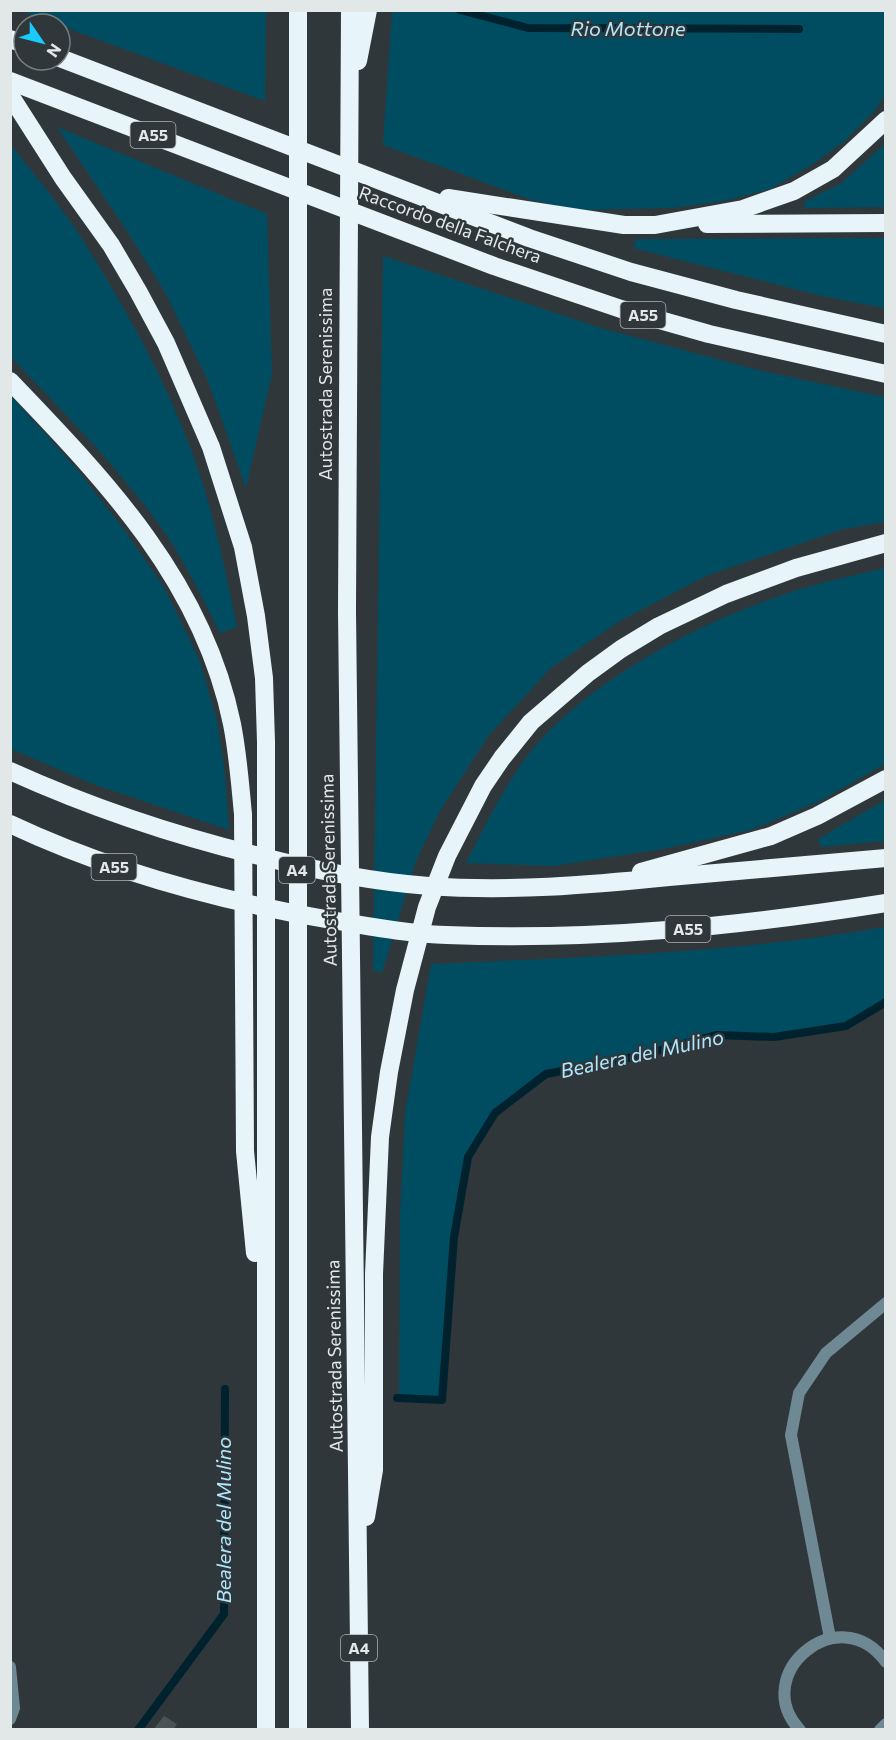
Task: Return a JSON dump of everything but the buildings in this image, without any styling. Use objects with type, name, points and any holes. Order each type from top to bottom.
[{"type":"highway","name":"Autostrada Serenissima","points":[[298,10],[298,1730]]},
{"type":"highway","name":"Autostrada Serenissima","points":[[350,10],[347,612],[360,1730]]},
{"type":"highway","points":[[351,101],[368,10]]},
{"type":"highway","name":"Raccordo della Falchera","points":[[72,63],[529,238],[631,272],[746,303],[885,334]]},
{"type":"highway","name":"Raccordo della Falchera","points":[[10,81],[494,266],[621,309],[709,334],[885,374]]},
{"type":"highway","points":[[10,95],[63,178],[111,245],[166,343],[211,447],[243,547],[259,636],[265,710],[266,1730]]},
{"type":"highway","points":[[655,225],[743,209],[794,191],[833,169],[885,120]]},
{"type":"highway","points":[[409,192],[586,221],[624,225],[885,223]]},
{"type":"highway","points":[[10,381],[84,459],[158,551],[196,618],[224,692],[232,724],[243,814],[244,1151],[265,1351]]},
{"type":"highway","name":"A4","points":[[358,1567],[374,1470],[374,1274],[382,1126],[389,1072],[405,990],[427,907],[447,856],[483,786],[531,722],[588,673],[659,626],[726,594],[796,568],[885,543]]},
{"type":"highway","points":[[10,771],[101,809],[220,847],[287,863],[384,881],[427,886],[488,888],[596,884],[885,858]]},
{"type":"highway","points":[[596,884],[771,836],[817,816],[885,779]]},
{"type":"highway","name":"A55","points":[[10,824],[103,863],[222,898],[354,924],[446,935],[584,934],[682,929],[802,916],[885,903]]},
{"type":"lane","points":[[830,1638],[791,1435],[799,1393],[826,1353],[885,1303]]},
{"type":"lane","points":[[793,1728],[785,1689],[789,1671],[799,1656],[813,1644],[830,1638],[848,1637],[865,1642],[880,1653],[885,1662]]},
{"type":"lane","points":[[10,1667],[14,1708],[10,1719]]},
{"type":"lane","points":[[880,1730],[885,1724]]},
{"type":"shaded area","points":[[21,11],[266,11],[265,101],[72,30],[72,12]]},
{"type":"shaded area","points":[[392,11],[885,11],[885,94],[875,111],[844,142],[810,166],[770,189],[725,201],[673,208],[575,210],[532,200],[383,145]]},
{"type":"shaded area","points":[[57,127],[267,214],[272,374],[246,488],[208,381],[166,294]]},
{"type":"shaded area","points":[[10,144],[76,229],[135,328],[165,388],[202,481],[217,535],[237,627],[220,633],[185,566],[155,518],[95,446],[11,357]]},
{"type":"shaded area","points":[[885,144],[885,207],[805,208],[804,202],[840,184]]},
{"type":"shaded area","points":[[885,238],[885,308],[826,297],[633,248],[636,239]]},
{"type":"shaded area","points":[[383,256],[604,329],[762,371],[885,397],[885,522],[843,529],[706,576],[620,621],[551,668],[489,735],[440,811],[416,861],[382,973],[373,970]]},
{"type":"shaded area","points":[[11,396],[76,468],[125,531],[164,587],[199,659],[217,720],[225,774],[229,830],[93,784],[11,749]]},
{"type":"shaded area","points":[[885,568],[885,764],[820,801],[751,830],[663,849],[553,866],[466,863],[506,787],[536,745],[585,699],[614,678],[676,641],[740,611],[799,590]]},
{"type":"shaded area","points":[[885,800],[885,841],[821,847],[818,839]]},
{"type":"shaded area","points":[[885,927],[885,998],[846,1023],[775,1034],[716,1032],[637,1053],[545,1072],[493,1112],[465,1155],[451,1236],[439,1397],[399,1394],[400,1217],[405,1114],[431,964],[716,948],[773,943]]},
{"type":"waterway","name":"Rio Mottone","points":[[460,10],[528,28],[799,29]]},
{"type":"waterway","name":"Bealera del Mulino","points":[[397,1398],[442,1400],[454,1237],[468,1157],[495,1113],[546,1074],[638,1056],[716,1035],[774,1037],[846,1026],[886,1002]]},
{"type":"waterway","name":"Bealera del Mulino","points":[[138,1730],[224,1614],[225,1389]]}]
